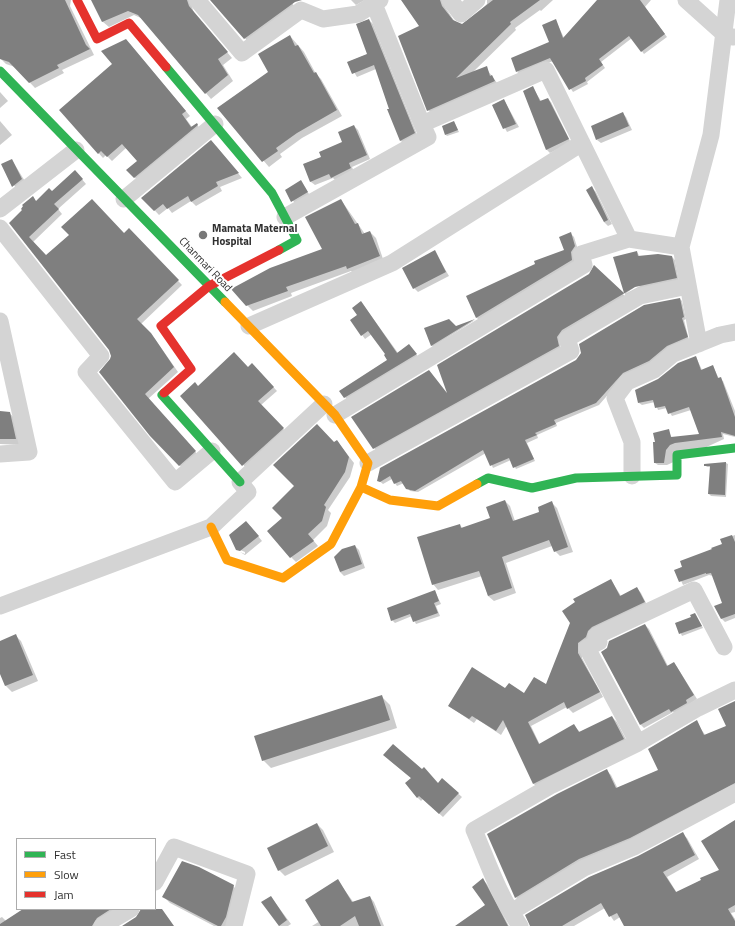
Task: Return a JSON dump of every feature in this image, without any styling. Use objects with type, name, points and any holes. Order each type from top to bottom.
[{"type":"street","points":[[0,606],[211,527],[248,492],[162,395],[191,369],[161,326],[209,286],[296,240],[272,193],[128,23],[97,39],[77,0]]},
{"type":"street","points":[[197,0],[242,53],[301,10],[323,19],[358,14],[377,2],[428,137],[285,217]]},
{"type":"street","points":[[450,0],[461,14],[477,0]]},
{"type":"street","points":[[686,0],[730,36]]},
{"type":"street","points":[[699,344],[681,247],[711,135],[730,36],[728,0]]},
{"type":"street","points":[[422,124],[546,70],[629,239]]},
{"type":"street","name":"Chanmari Road","points":[[0,71],[330,410],[368,463]]},
{"type":"street","points":[[124,199],[215,124]]},
{"type":"street","points":[[248,326],[392,263],[582,143]]},
{"type":"street","points":[[0,210],[76,150]]},
{"type":"street","points":[[0,228],[101,356],[86,372],[175,482],[212,451]]},
{"type":"street","points":[[240,482],[330,410],[584,265],[581,254],[629,239],[681,247]]},
{"type":"street","points":[[211,527],[227,560],[283,578],[331,544],[361,487],[368,463],[571,351],[567,339],[640,296],[688,286]]},
{"type":"street","points":[[0,321],[29,452],[0,454]]},
{"type":"street","points":[[632,476],[632,442],[615,398],[627,382],[654,370],[674,354],[735,332]]},
{"type":"street","points":[[361,487],[390,500],[438,506],[488,478],[532,488],[576,478],[677,475],[677,455],[735,448]]},
{"type":"street","points":[[638,743],[587,648],[599,642],[596,636],[694,590],[724,647]]},
{"type":"street","points":[[735,690],[698,708],[638,743],[552,785],[474,830],[495,882],[515,919],[584,868],[634,847],[735,793]]},
{"type":"street","points":[[156,880],[174,847],[247,874],[234,926]]},
{"type":"street","points":[[102,926],[129,910]]},
{"type":"building","points":[[0,0],[65,0],[86,45],[90,49],[57,65],[59,68],[29,83],[9,62],[0,59]]},
{"type":"building","points":[[91,0],[187,0],[189,6],[228,52],[218,59],[228,75],[205,94],[138,15],[128,11],[102,22]]},
{"type":"building","points":[[210,0],[302,0],[295,2],[244,39]]},
{"type":"building","points":[[401,0],[440,0],[442,6],[453,20],[462,24],[493,0],[540,0],[510,22],[511,24],[456,78],[487,66],[490,76],[492,75],[495,81],[427,111],[398,36],[419,26]]},
{"type":"building","points":[[597,0],[640,0],[665,34],[641,52],[629,36],[599,59],[603,65],[585,78],[586,81],[569,90],[550,58],[516,72],[511,58],[549,42],[542,25],[556,19],[563,38]]},
{"type":"building","points":[[369,19],[415,133],[400,141],[387,109],[389,109],[374,65],[352,74],[347,62],[367,54],[356,24]]},
{"type":"building","points":[[290,35],[295,46],[298,45],[314,73],[316,72],[337,110],[297,133],[276,148],[278,151],[262,162],[217,108],[268,72],[258,54]]},
{"type":"building","points":[[126,39],[186,111],[182,114],[191,127],[197,123],[198,125],[134,178],[126,170],[137,161],[122,144],[107,157],[101,151],[98,154],[59,110],[112,64],[101,51]]},
{"type":"building","points":[[533,86],[540,101],[548,98],[569,139],[546,150],[523,91]]},
{"type":"building","points":[[504,99],[516,124],[503,129],[492,105]]},
{"type":"building","points":[[623,112],[629,126],[596,140],[591,126]]},
{"type":"building","points":[[454,121],[458,130],[445,135],[442,126]]},
{"type":"building","points":[[354,125],[367,155],[349,163],[351,168],[331,178],[329,174],[310,182],[303,164],[321,157],[319,152],[342,142],[338,132]]},
{"type":"building","points":[[211,140],[239,173],[216,182],[218,186],[191,202],[188,196],[167,209],[163,204],[154,211],[141,198]]},
{"type":"building","points":[[12,159],[22,179],[12,187],[1,164]]},
{"type":"building","points":[[75,170],[83,179],[54,204],[59,209],[29,237],[46,255],[69,235],[61,227],[92,199],[124,233],[129,228],[179,280],[137,319],[151,333],[174,367],[145,394],[196,451],[179,466],[150,436],[99,372],[110,359],[111,356],[109,350],[9,223],[22,210],[22,205],[33,196],[36,201],[49,188],[52,191]]},
{"type":"building","points":[[301,180],[308,192],[291,202],[285,190]]},
{"type":"building","points":[[592,186],[608,220],[604,222],[586,190]]},
{"type":"building","points":[[341,199],[355,224],[358,223],[362,234],[370,231],[380,256],[347,269],[346,266],[286,287],[288,291],[246,306],[231,289],[270,268],[322,249],[305,217]]},
{"type":"building","points":[[571,232],[575,246],[571,252],[572,260],[476,318],[466,296],[535,264],[534,261],[564,250],[559,237]]},
{"type":"building","points":[[435,250],[446,272],[413,289],[402,268]]},
{"type":"building","points":[[637,251],[638,256],[658,254],[672,256],[677,278],[635,287],[562,330],[557,337],[559,346],[373,449],[351,417],[429,370],[447,393],[437,365],[589,274],[594,265],[624,293],[613,257]]},
{"type":"building","points":[[680,298],[684,317],[682,318],[688,337],[667,346],[649,361],[623,373],[596,403],[554,420],[556,424],[535,433],[537,435],[525,440],[534,459],[513,468],[509,458],[490,466],[483,450],[415,491],[406,489],[401,481],[394,484],[390,476],[380,482],[377,481],[380,468],[576,360],[581,353],[579,344],[644,305]]},
{"type":"building","points":[[361,301],[397,353],[409,344],[417,354],[344,398],[339,391],[387,360],[384,355],[385,354],[368,331],[361,336],[350,320],[357,315],[352,308]]},
{"type":"building","points":[[449,319],[456,326],[475,319],[431,346],[424,328]]},
{"type":"building","points":[[234,352],[248,367],[252,363],[274,387],[258,401],[284,428],[242,466],[180,396],[195,382],[198,386]]},
{"type":"building","points":[[696,356],[701,370],[713,365],[718,378],[721,377],[735,417],[735,436],[721,432],[722,437],[675,443],[670,445],[666,450],[664,463],[654,463],[653,442],[655,442],[653,433],[669,429],[671,437],[699,434],[689,407],[668,414],[665,406],[655,408],[653,400],[638,403],[635,390],[658,379],[678,363]]},
{"type":"building","points":[[0,411],[10,412],[16,439],[0,439]]},
{"type":"building","points":[[317,424],[334,442],[337,440],[349,457],[345,472],[324,505],[326,507],[322,521],[308,534],[314,541],[290,558],[267,531],[282,518],[272,508],[294,486],[273,465]]},
{"type":"building","points":[[726,462],[725,495],[708,494],[710,466],[704,466],[704,464]]},
{"type":"building","points":[[505,500],[513,521],[539,512],[538,507],[552,501],[568,547],[554,552],[549,540],[502,557],[512,588],[488,596],[479,571],[432,585],[417,537],[460,524],[461,528],[490,518],[486,507]]},
{"type":"building","points":[[246,521],[259,536],[240,551],[236,550],[229,535]]},
{"type":"building","points":[[732,535],[735,542],[735,614],[721,619],[714,606],[722,603],[711,573],[706,573],[679,582],[674,570],[682,567],[680,561],[722,544],[720,539]]},
{"type":"building","points":[[355,545],[362,564],[340,572],[334,557],[342,549]]},
{"type":"building","points":[[611,579],[620,596],[637,587],[645,602],[592,627],[588,631],[586,637],[578,643],[578,653],[600,692],[567,709],[564,702],[528,722],[539,744],[574,724],[579,732],[612,716],[624,739],[533,784],[503,720],[496,731],[472,716],[469,719],[448,706],[472,667],[505,688],[509,683],[524,693],[534,677],[546,684],[570,623],[562,611],[575,602],[573,599]]},
{"type":"building","points":[[435,590],[439,601],[434,603],[438,613],[413,622],[410,614],[391,621],[387,608]]},
{"type":"building","points":[[695,613],[702,626],[679,634],[675,623],[691,617],[690,615]]},
{"type":"building","points":[[645,624],[667,666],[674,662],[694,695],[686,700],[687,703],[671,712],[669,709],[640,725],[601,652],[607,648],[609,641]]},
{"type":"building","points":[[16,634],[33,675],[5,686],[0,674],[0,641]]},
{"type":"building","points":[[382,695],[390,720],[262,761],[254,736]]},
{"type":"building","points":[[735,701],[735,783],[630,838],[579,859],[515,898],[487,834],[557,794],[607,769],[616,788],[658,770],[648,749],[697,720],[704,735],[726,726],[718,709]]},
{"type":"building","points":[[393,744],[422,769],[424,767],[438,783],[442,778],[459,793],[439,814],[419,796],[417,798],[405,783],[411,778],[383,755]]},
{"type":"building","points":[[735,820],[735,905],[728,909],[735,921],[735,926],[624,926],[617,913],[609,917],[601,903],[562,926],[530,926],[525,915],[589,877],[638,856],[683,832],[695,855],[663,872],[676,892],[701,880],[700,878],[719,870],[701,841]]},
{"type":"building","points":[[317,823],[328,846],[278,871],[267,848]]},
{"type":"building","points":[[182,861],[199,867],[234,885],[226,917],[221,926],[218,926],[162,897]]},
{"type":"building","points":[[483,878],[508,926],[455,926],[485,905],[472,887]]},
{"type":"building","points":[[338,879],[352,902],[370,896],[381,926],[359,926],[355,916],[340,926],[321,926],[305,900]]},
{"type":"building","points":[[271,896],[287,920],[279,926],[261,902]]},
{"type":"building","points":[[162,909],[174,926],[122,926],[136,917],[140,910]]},
{"type":"building","points":[[21,910],[109,910],[97,918],[92,926],[0,926],[0,924]]},
{"type":"traffic: fast","points":[[166,67],[272,193],[297,240],[279,250]]},
{"type":"traffic: fast","points":[[0,71],[225,302]]},
{"type":"traffic: fast","points":[[164,393],[162,395],[240,482]]},
{"type":"traffic: fast","points":[[477,484],[488,478],[532,488],[576,478],[677,475],[677,455],[735,448]]},
{"type":"traffic: slow","points":[[225,302],[335,415],[368,463],[361,487]]},
{"type":"traffic: slow","points":[[211,527],[227,560],[283,578],[331,544],[361,487],[390,500],[438,506],[477,484]]},
{"type":"traffic: jam","points":[[77,0],[97,39],[129,23],[166,67]]},
{"type":"traffic: jam","points":[[164,393],[191,369],[161,326],[209,286],[279,250]]},
{"type":"place","name":"Mamata Maternal Hospital","points":[[203,235]]}]
